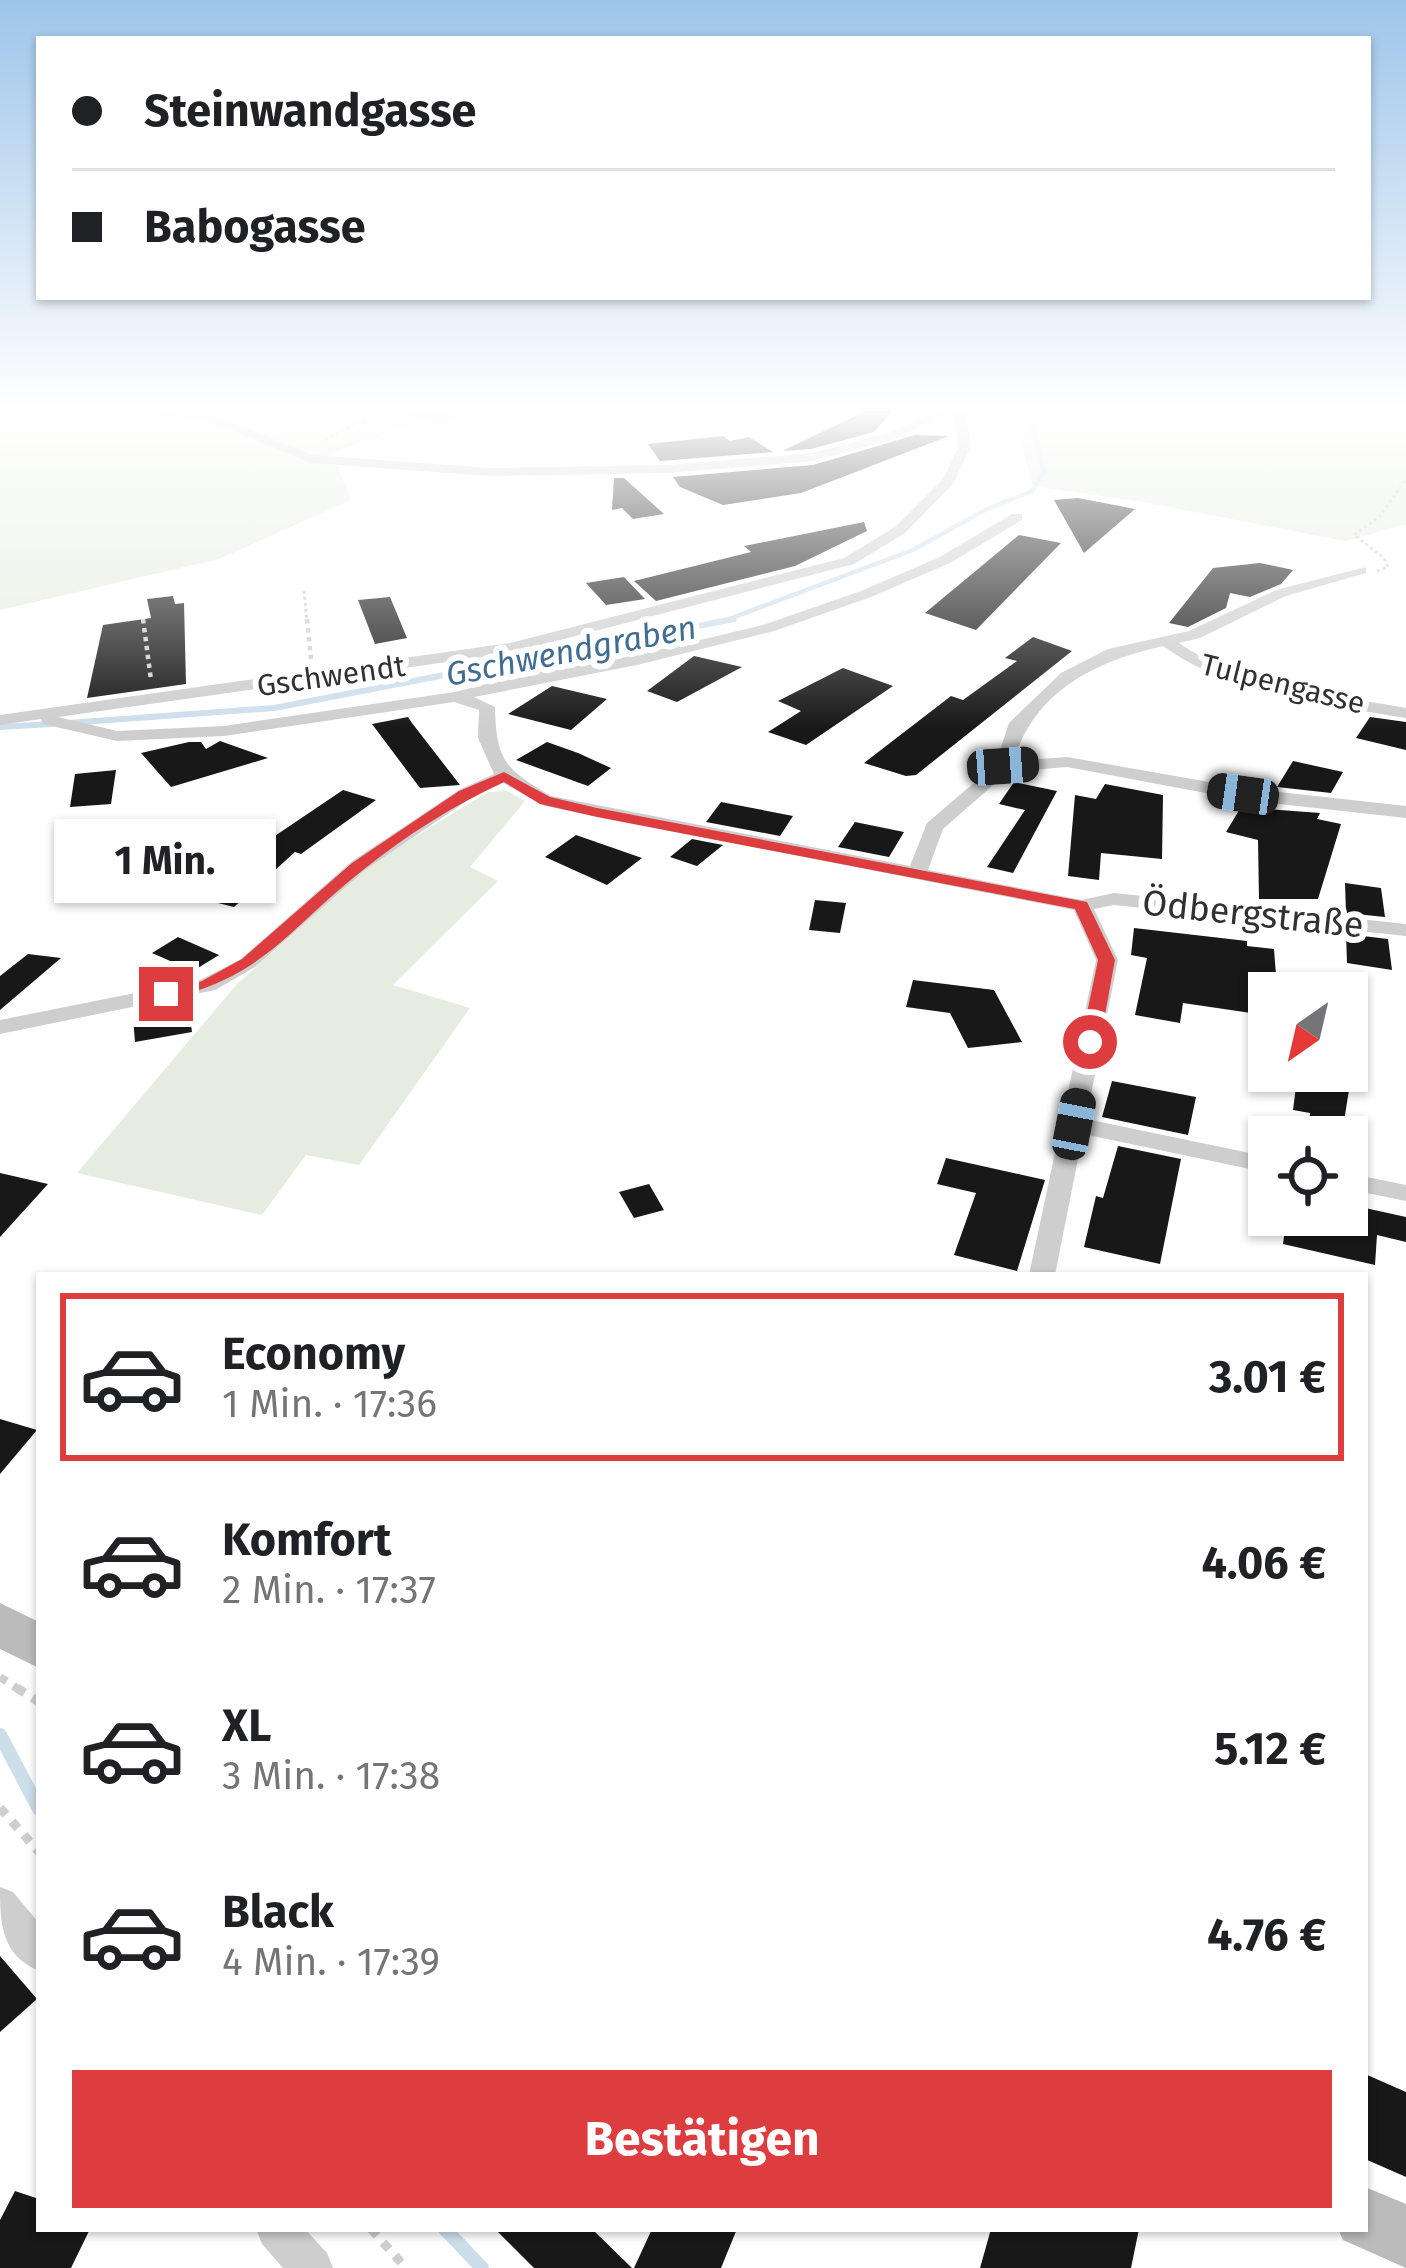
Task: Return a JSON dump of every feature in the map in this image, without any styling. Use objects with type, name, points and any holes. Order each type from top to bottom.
[{"type":"main road","points":[[0,1624],[36,1645]]},
{"type":"main road","points":[[1368,2219],[1406,2237]]},
{"type":"street","name":"Gschwendt","points":[[0,720],[321,678],[539,642],[870,553],[903,532],[915,517]]},
{"type":"street","name":"Gschwendt","points":[[29,717],[117,736],[224,731],[454,697],[768,628],[945,560],[1017,517]]},
{"type":"street","points":[[917,873],[934,826],[1003,766],[1015,727],[1067,676],[1114,652],[1167,642],[1236,619],[1281,593],[1361,570]]},
{"type":"street","name":"Tulpengasse","points":[[1167,642],[1192,664],[1252,682],[1406,713]]},
{"type":"street","points":[[0,1027],[208,985],[248,962],[358,866],[464,794],[504,776],[487,738],[487,707],[454,697]]},
{"type":"street","points":[[1003,766],[1067,762],[1243,794],[1406,812]]},
{"type":"street","name":"Ödbergstraße","points":[[504,776],[545,800],[597,813],[1082,905],[1114,899],[1406,930]]},
{"type":"street","points":[[1043,1272],[1107,960],[1082,905]]},
{"type":"street","points":[[1074,1124],[1248,1161]]},
{"type":"street","points":[[1368,1185],[1406,1193]]},
{"type":"street","points":[[0,1905],[36,1948]]},
{"type":"street","points":[[280,2232],[311,2268]]},
{"type":"path","points":[[1361,570],[1388,567],[1384,558],[1354,536],[1379,517]]},
{"type":"path","points":[[304,591],[308,643],[321,678]]},
{"type":"path","points":[[143,618],[149,701]]},
{"type":"path","points":[[0,1677],[36,1700]]},
{"type":"path","points":[[0,1808],[36,1849]]},
{"type":"path","points":[[374,2232],[406,2268]]},
{"type":"shaded area","points":[[0,517],[313,517],[219,559],[0,610]]},
{"type":"shaded area","points":[[1220,517],[1406,517],[1406,524],[1346,541]]},
{"type":"shaded area","points":[[507,791],[525,801],[470,867],[498,881],[393,985],[470,1008],[359,1165],[306,1155],[262,1215],[77,1173],[237,984],[372,863],[488,792]]},
{"type":"building","points":[[1064,517],[1126,517],[1084,553]]},
{"type":"building","points":[[864,522],[867,531],[795,566],[656,601],[634,581],[751,552],[744,546]]},
{"type":"building","points":[[1019,535],[1061,543],[976,630],[925,613]]},
{"type":"building","points":[[1260,563],[1293,570],[1281,584],[1250,597],[1230,593],[1226,608],[1188,627],[1169,623],[1213,568]]},
{"type":"building","points":[[624,577],[645,599],[606,605],[586,583]]},
{"type":"building","points":[[173,596],[175,604],[184,603],[186,684],[87,698],[103,625],[151,618],[147,599]]},
{"type":"building","points":[[390,597],[407,638],[375,644],[358,600]]},
{"type":"building","points":[[1033,637],[1072,651],[916,775],[864,763],[951,696],[963,700],[1017,661],[1005,658]]},
{"type":"building","points":[[694,656],[742,667],[677,702],[647,691]]},
{"type":"building","points":[[843,668],[893,686],[806,745],[768,732],[801,711],[778,701]]},
{"type":"building","points":[[552,686],[607,699],[571,730],[508,714]]},
{"type":"building","points":[[408,717],[460,785],[420,788],[372,724]]},
{"type":"building","points":[[1370,717],[1406,722],[1406,750],[1356,738]]},
{"type":"building","points":[[220,741],[268,758],[171,787],[141,753],[189,742],[201,742],[206,749]]},
{"type":"building","points":[[547,742],[611,768],[588,786],[516,760]]},
{"type":"building","points":[[1293,761],[1343,772],[1331,793],[1277,787]]},
{"type":"building","points":[[116,770],[111,804],[70,807],[75,774]]},
{"type":"building","points":[[1014,782],[1057,791],[1013,873],[987,867],[1025,810],[999,804]]},
{"type":"building","points":[[1105,784],[1163,795],[1162,859],[1101,853],[1099,880],[1068,876],[1075,795],[1096,799]]},
{"type":"building","points":[[343,790],[376,800],[301,854],[295,852],[234,907],[206,900],[248,863],[241,861],[254,850]]},
{"type":"building","points":[[721,802],[793,816],[780,836],[706,822]]},
{"type":"building","points":[[1241,807],[1320,813],[1317,819],[1341,824],[1318,899],[1259,899],[1258,840],[1226,832]]},
{"type":"building","points":[[855,822],[904,832],[889,857],[838,847]]},
{"type":"building","points":[[576,835],[642,858],[607,885],[545,857]]},
{"type":"building","points":[[692,839],[723,845],[697,866],[670,857]]},
{"type":"building","points":[[1345,883],[1381,888],[1385,917],[1346,913]]},
{"type":"building","points":[[815,900],[846,903],[840,933],[809,930]]},
{"type":"building","points":[[1134,928],[1247,941],[1247,946],[1274,949],[1276,972],[1248,972],[1248,1013],[1183,1003],[1180,1023],[1135,1015],[1147,958],[1131,955]]},
{"type":"building","points":[[1346,934],[1388,939],[1392,970],[1347,963]]},
{"type":"building","points":[[178,937],[219,955],[193,971],[152,953]]},
{"type":"building","points":[[28,954],[61,958],[0,1010],[0,976]]},
{"type":"building","points":[[913,980],[994,990],[1022,1042],[968,1048],[950,1013],[906,1007]]},
{"type":"building","points":[[189,1009],[192,1032],[135,1042],[133,1018]]},
{"type":"building","points":[[1112,1081],[1196,1097],[1188,1135],[1102,1117]]},
{"type":"building","points":[[1295,1092],[1349,1092],[1345,1116],[1310,1116],[1293,1110]]},
{"type":"building","points":[[1118,1146],[1181,1159],[1160,1264],[1084,1247],[1096,1196],[1103,1198]]},
{"type":"building","points":[[946,1158],[1045,1180],[1017,1271],[954,1255],[976,1193],[937,1184]]},
{"type":"building","points":[[0,1173],[48,1184],[0,1237]]},
{"type":"building","points":[[649,1184],[664,1210],[634,1218],[619,1192]]},
{"type":"building","points":[[1368,1209],[1406,1217],[1406,1242],[1377,1235],[1375,1265],[1283,1244],[1284,1236],[1368,1236]]},
{"type":"building","points":[[0,1419],[36,1430],[36,1431],[0,1474]]},
{"type":"building","points":[[0,1956],[36,2000],[0,2032]]},
{"type":"building","points":[[1368,2075],[1406,2092],[1406,2177],[1368,2160]]},
{"type":"building","points":[[15,2191],[36,2198],[36,2232],[89,2232],[71,2268],[0,2268],[0,2220]]},
{"type":"building","points":[[498,2232],[595,2232],[632,2268],[534,2268]]},
{"type":"building","points":[[651,2232],[736,2232],[721,2268],[634,2268]]},
{"type":"building","points":[[990,2232],[1138,2232],[1131,2268],[980,2268]]},
{"type":"waterway","name":"Gschwendgraben","points":[[724,621],[913,550],[973,517]]},
{"type":"waterway","name":"Gschwendgraben","points":[[724,621],[734,619]]},
{"type":"waterway","name":"Gschwendgraben","points":[[68,723],[274,708],[724,621]]},
{"type":"waterway","name":"Gschwendgraben","points":[[0,727],[51,724]]},
{"type":"waterway","points":[[0,1735],[36,1803]]},
{"type":"waterway","points":[[448,2232],[482,2268]]},
{"type":"route","points":[[166,994],[208,985],[248,962],[358,866],[464,794],[504,776],[545,800],[597,813],[1082,905],[1107,960],[1090,1042]]}]
